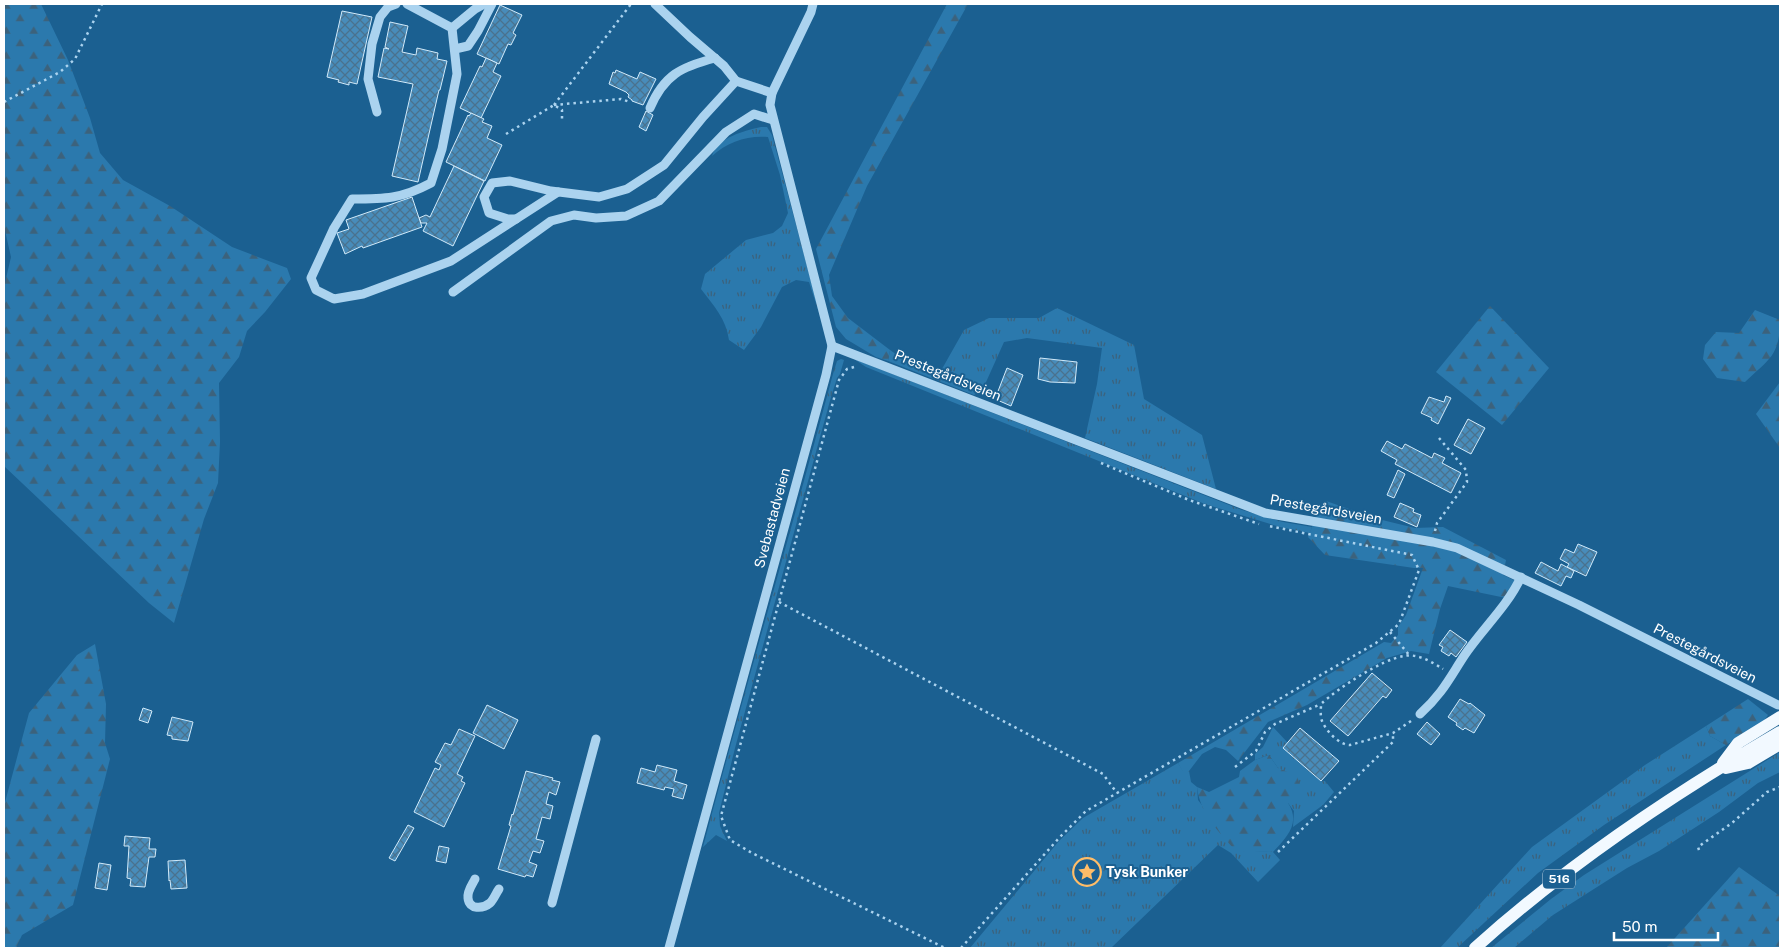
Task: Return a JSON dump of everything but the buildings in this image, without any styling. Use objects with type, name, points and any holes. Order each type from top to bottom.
[{"type":"main road","name":"516","points":[[1716,770],[1738,743],[1779,711]]},
{"type":"main road","name":"516","points":[[1475,948],[1527,904],[1638,822],[1716,770],[1780,732]]},
{"type":"main road","name":"516","points":[[1716,770],[1748,763],[1780,744]]},
{"type":"street","points":[[377,112],[368,80],[372,44],[380,17],[388,7],[396,4]]},
{"type":"street","points":[[407,4],[452,28]]},
{"type":"street","points":[[452,28],[484,4]]},
{"type":"street","points":[[455,49],[468,46],[492,4]]},
{"type":"street","points":[[655,4],[724,66],[736,81],[772,93]]},
{"type":"street","name":"Svebastadveien","points":[[669,948],[826,375],[832,346],[770,105],[772,93],[813,4]]},
{"type":"street","points":[[452,28],[457,74],[442,149],[431,183],[410,194],[382,199],[352,199],[334,228],[311,278],[316,290],[334,299],[363,294],[451,262],[558,192]]},
{"type":"street","points":[[650,108],[655,97],[672,75],[693,64],[715,58]]},
{"type":"street","points":[[516,219],[508,219],[489,213],[484,197],[492,183],[510,181],[528,186],[546,185],[558,192],[599,197],[627,189],[664,166],[703,117],[736,81]]},
{"type":"street","points":[[452,292],[551,221],[574,215],[596,218],[626,216],[659,201],[726,132],[754,114],[773,120]]},
{"type":"street","name":"Prestegårdsveien","points":[[832,346],[1265,513],[1434,542],[1457,548],[1579,605],[1779,711]]},
{"type":"street","points":[[1420,714],[1436,700],[1465,655],[1516,588],[1521,577]]},
{"type":"street","points":[[552,903],[596,739]]},
{"type":"street","points":[[475,879],[469,890],[468,898],[470,904],[474,907],[486,906],[499,889]]},
{"type":"path","points":[[4,102],[60,72],[75,59],[102,4]]},
{"type":"path","points":[[506,134],[554,105],[631,4]]},
{"type":"path","points":[[554,105],[621,99],[630,102]]},
{"type":"path","points":[[554,105],[562,110],[562,121]]},
{"type":"path","points":[[862,370],[853,367],[848,369],[839,380],[721,816],[730,840],[752,853],[945,948]]},
{"type":"path","points":[[1434,542],[1437,523],[1467,482],[1466,470],[1439,438]]},
{"type":"path","points":[[961,948],[1059,838],[1086,811],[1376,643],[1390,632],[1399,624],[1419,570],[1412,555],[1260,524],[1189,500],[1093,460]]},
{"type":"path","points":[[779,602],[1103,774],[1117,793]]},
{"type":"path","points":[[1390,632],[1410,656]]},
{"type":"path","points":[[1234,768],[1256,751],[1265,732],[1275,724],[1321,704],[1333,693],[1382,664],[1404,655],[1419,656],[1453,675]]},
{"type":"path","points":[[1321,704],[1321,719],[1327,730],[1344,745],[1393,733],[1420,714]]},
{"type":"path","points":[[1278,852],[1393,742],[1393,733]]},
{"type":"path","points":[[1699,850],[1698,847],[1732,823],[1767,792],[1780,787]]},
{"type":"green space","points":[[4,4],[41,4],[68,60],[90,118],[100,153],[123,180],[170,206],[232,247],[287,268],[291,279],[247,331],[239,357],[219,383],[220,442],[218,483],[204,519],[174,623],[149,603],[4,466],[4,287],[11,257],[4,226]]},
{"type":"green space","points":[[947,4],[968,4],[867,186],[829,275],[832,296],[848,318],[890,350],[888,361],[876,357],[846,339],[836,327],[816,249]]},
{"type":"green space","points":[[767,127],[772,135],[822,322],[809,282],[796,280],[782,287],[761,327],[744,350],[729,340],[722,319],[701,289],[705,274],[746,240],[773,233],[782,226],[788,213],[780,175],[768,137],[738,140],[712,156],[720,144],[732,136]]},
{"type":"green space","points":[[1490,306],[1549,368],[1502,425],[1436,372]]},
{"type":"green space","points":[[1057,308],[1134,345],[1144,399],[1202,435],[1216,489],[1085,438],[1097,384],[1102,348],[1027,338],[1004,342],[982,391],[974,395],[888,361],[890,350],[910,364],[938,376],[964,330],[989,318],[1039,318]]},
{"type":"green space","points":[[1755,310],[1780,320],[1778,342],[1772,356],[1745,382],[1717,378],[1703,359],[1705,345],[1716,332],[1739,333]]},
{"type":"green space","points":[[854,359],[1242,510],[1283,522],[1312,527],[1310,533],[1280,527],[1205,504],[866,367]]},
{"type":"green space","points":[[844,360],[831,397],[719,813],[720,826],[727,841],[716,835],[703,847],[833,374],[837,361]]},
{"type":"green space","points":[[1780,382],[1780,448],[1756,414]]},
{"type":"green space","points":[[1326,501],[1378,519],[1415,528],[1443,527],[1506,560],[1503,575],[1516,581],[1506,598],[1448,586],[1440,609],[1429,654],[1411,651],[1387,658],[1307,705],[1268,722],[1238,761],[1226,750],[1215,747],[1202,754],[1189,771],[1183,772],[1178,763],[1384,642],[1391,643],[1398,635],[1398,627],[1406,615],[1423,568],[1325,555],[1308,537],[1321,505]]},
{"type":"green space","points":[[95,644],[106,704],[105,743],[110,759],[73,905],[22,935],[16,948],[4,948],[4,806],[29,713],[77,655]]},
{"type":"green space","points":[[1748,699],[1768,715],[1761,725],[1726,745],[1710,736],[1706,726]]},
{"type":"green space","points":[[1706,726],[1710,736],[1726,745],[1604,825],[1538,873],[1457,948],[1440,948],[1532,847],[1645,765]]},
{"type":"green space","points":[[1273,727],[1288,743],[1283,748],[1321,781],[1325,781],[1334,792],[1323,805],[1293,827],[1294,811],[1288,803],[1278,768],[1269,755],[1255,760],[1255,754],[1263,747]]},
{"type":"green space","points":[[1780,752],[1780,772],[1758,783],[1719,812],[1659,851],[1627,868],[1553,915],[1514,948],[1491,948],[1584,875]]},
{"type":"green space","points":[[1269,755],[1278,768],[1297,776],[1302,791],[1288,803],[1293,817],[1291,829],[1273,852],[1236,851],[1217,830],[1206,814],[1197,787],[1209,792],[1239,777],[1240,771],[1255,760]]},
{"type":"green space","points":[[1178,763],[1183,771],[1189,771],[1191,782],[1197,787],[1198,800],[1236,850],[1273,852],[1280,860],[1258,882],[1231,853],[1218,845],[1111,948],[970,948],[1059,841],[1083,818]]},
{"type":"green space","points":[[1739,867],[1780,896],[1780,948],[1666,948]]},
{"type":"place","name":"Tysk Bunker","points":[[1087,872]]}]
